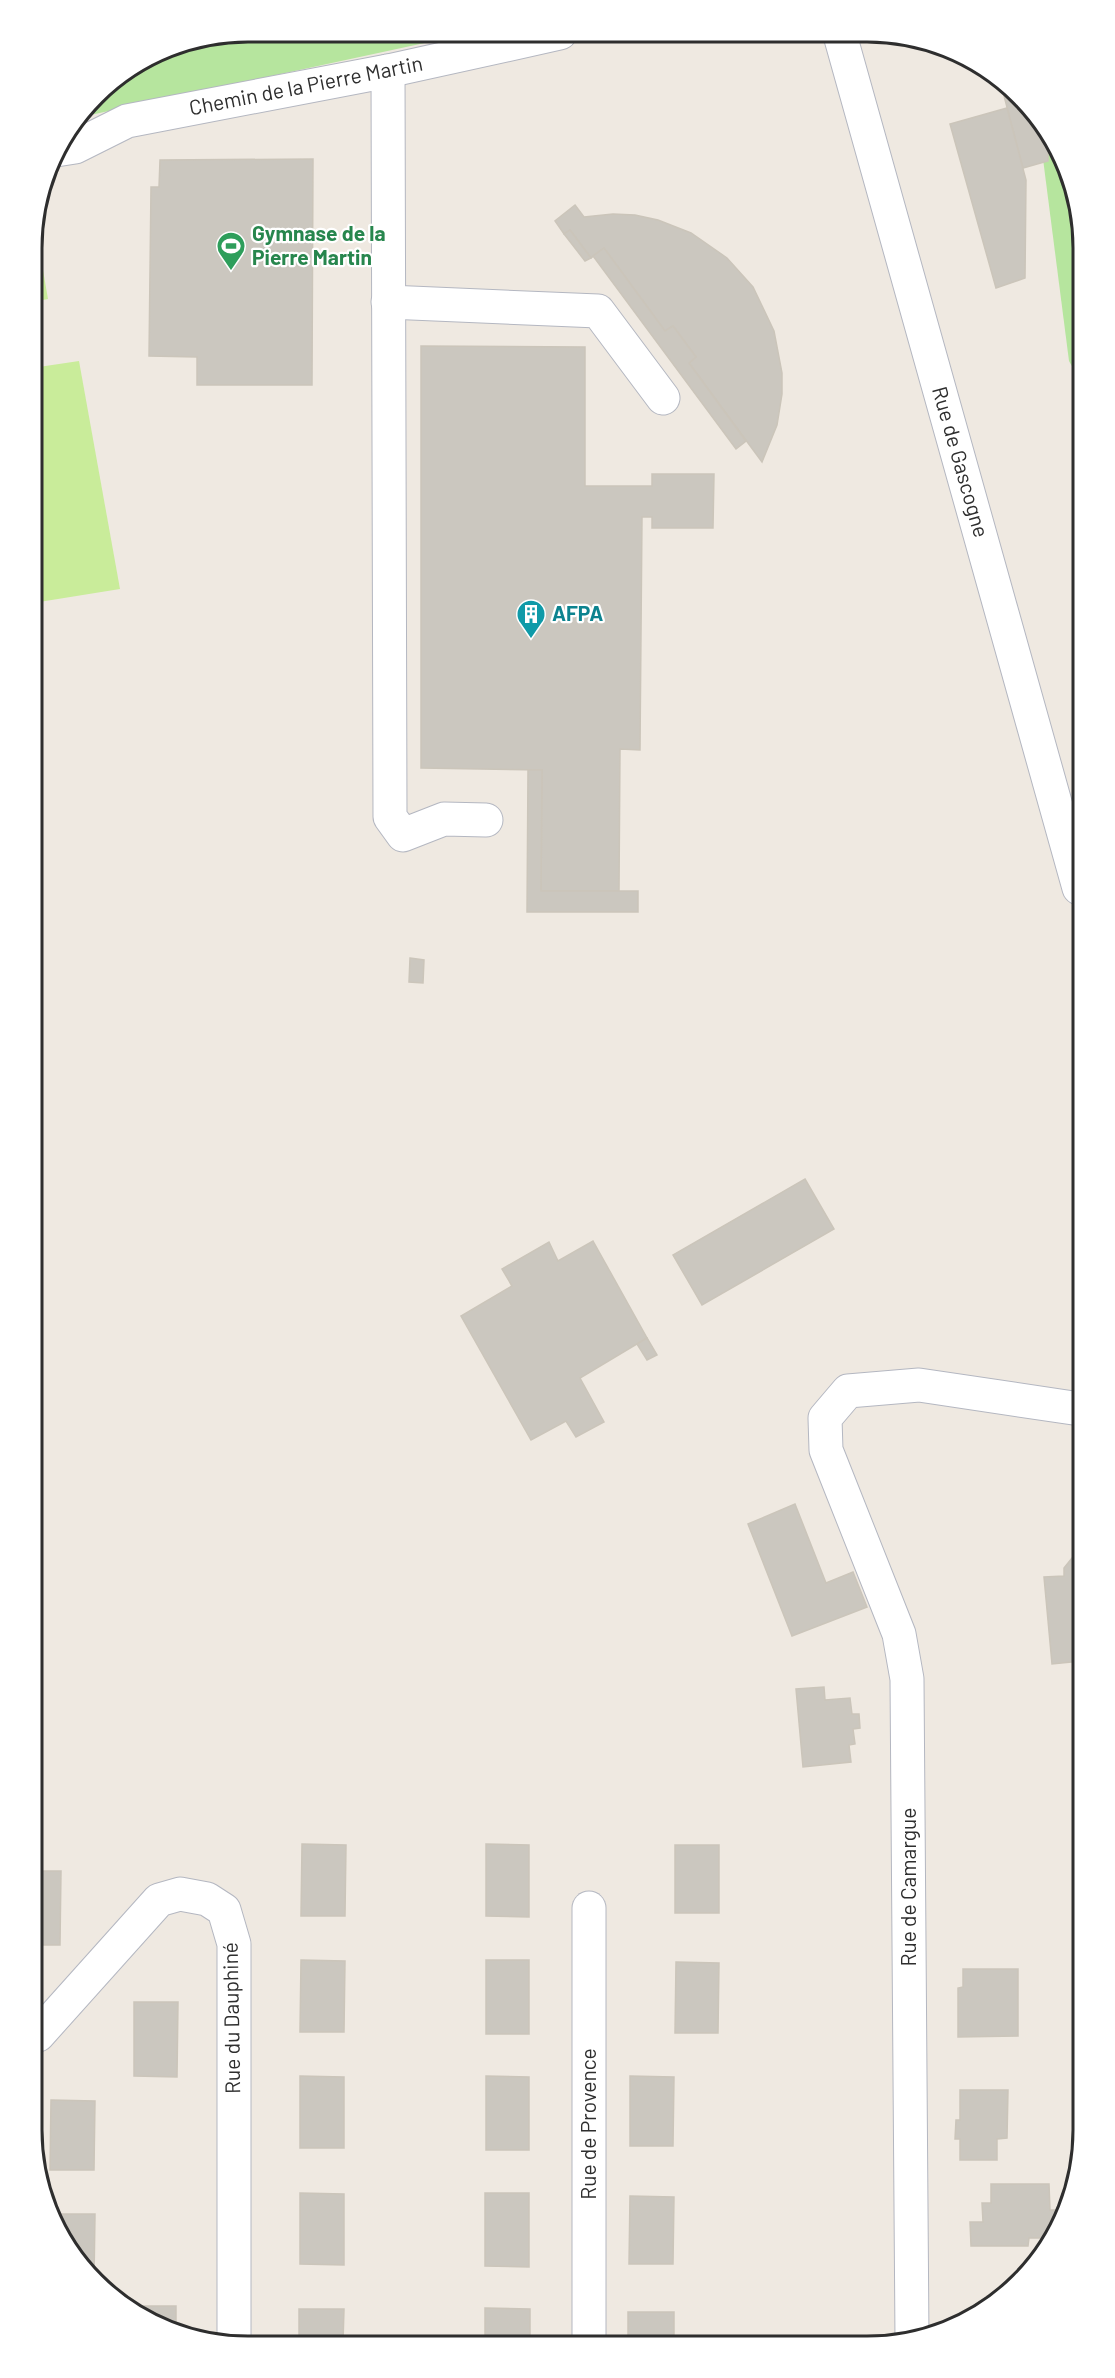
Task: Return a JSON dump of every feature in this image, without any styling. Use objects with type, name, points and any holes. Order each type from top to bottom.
[{"type":"street","name":"Chemin de la Pierre Martin","points":[[68,148],[75,147],[127,121],[388,71],[519,42]]},
{"type":"street","name":"Rue de Gascogne","points":[[842,42],[1073,870]]},
{"type":"street","points":[[388,71],[390,817],[403,835],[444,819],[486,820]]},
{"type":"street","points":[[388,302],[598,311],[663,398]]},
{"type":"street","name":"Rue de Camargue","points":[[912,2331],[907,1679],[899,1634],[826,1450],[825,1418],[848,1391],[919,1384],[1073,1407]]},
{"type":"street","name":"Rue du Dauphiné","points":[[42,2031],[159,1900],[180,1894],[207,1899],[224,1910],[234,1944],[234,2336]]},
{"type":"street","name":"Rue de Provence","points":[[589,1908],[589,2336]]},
{"type":"green space","points":[[235,42],[429,42],[91,115],[112,93],[145,70],[169,58],[208,46]]},
{"type":"green space","points":[[1040,138],[1052,157],[1062,182],[1071,221],[1073,368],[1069,361]]},
{"type":"green space","points":[[42,264],[48,299],[42,300]]},
{"type":"green space","points":[[79,361],[120,589],[42,602],[42,367]]},
{"type":"building","points":[[1003,93],[1022,112],[1048,150],[1048,161],[1023,168]]},
{"type":"building","points":[[1007,108],[1026,180],[1025,278],[996,288],[950,124]]},
{"type":"building","name":"Gymnase de la Pierre Martin","points":[[313,159],[312,385],[197,385],[197,357],[149,356],[151,187],[159,187],[160,160]]},
{"type":"building","points":[[575,205],[584,217],[613,214],[635,215],[658,220],[691,233],[727,258],[753,287],[774,331],[782,373],[782,394],[777,425],[762,462],[689,363],[696,357],[673,326],[665,331],[604,248],[591,258],[570,230],[564,234],[555,221]]},
{"type":"building","points":[[570,230],[591,258],[585,261],[564,234]]},
{"type":"building","points":[[604,248],[665,331],[673,326],[696,357],[689,363],[746,441],[736,449],[593,256]]},
{"type":"building","name":"AFPA","points":[[421,346],[585,347],[585,486],[652,486],[652,474],[714,474],[713,528],[652,528],[652,517],[642,517],[640,750],[620,749],[619,891],[541,891],[542,770],[421,768]]},
{"type":"building","points":[[528,770],[542,770],[541,891],[638,891],[638,912],[527,912]]},
{"type":"building","points":[[410,958],[424,960],[423,983],[409,982]]},
{"type":"building","points":[[805,1179],[834,1229],[702,1305],[673,1255]]},
{"type":"building","points":[[593,1241],[647,1338],[580,1378],[604,1422],[576,1437],[566,1421],[531,1440],[461,1316],[512,1286],[502,1269],[549,1242],[558,1261]]},
{"type":"building","points":[[647,1338],[657,1355],[647,1360],[637,1344]]},
{"type":"building","points":[[795,1504],[826,1583],[853,1572],[867,1607],[792,1636],[748,1524]]},
{"type":"building","points":[[1072,1558],[1073,1662],[1052,1664],[1044,1577],[1064,1576],[1064,1568]]},
{"type":"building","points":[[824,1687],[825,1700],[850,1698],[852,1714],[859,1714],[860,1728],[853,1729],[855,1744],[849,1745],[851,1762],[803,1767],[796,1689]]},
{"type":"building","points":[[302,1844],[346,1845],[345,1916],[301,1916]]},
{"type":"building","points":[[486,1844],[529,1845],[529,1917],[486,1916]]},
{"type":"building","points":[[675,1845],[719,1845],[719,1913],[675,1913]]},
{"type":"building","points":[[42,1871],[61,1871],[60,1945],[42,1945]]},
{"type":"building","points":[[301,1960],[345,1961],[344,2032],[300,2032]]},
{"type":"building","points":[[486,1960],[529,1960],[529,2034],[486,2034]]},
{"type":"building","points":[[676,1962],[719,1963],[718,2033],[675,2033]]},
{"type":"building","points":[[963,1969],[1018,1969],[1018,2036],[958,2037],[958,1988],[963,1987]]},
{"type":"building","points":[[134,2002],[178,2002],[177,2077],[134,2076]]},
{"type":"building","points":[[300,2076],[344,2077],[344,2148],[300,2148]]},
{"type":"building","points":[[486,2076],[529,2077],[529,2150],[486,2150]]},
{"type":"building","points":[[630,2076],[674,2077],[673,2146],[630,2146]]},
{"type":"building","points":[[960,2090],[1008,2090],[1007,2138],[997,2139],[997,2160],[960,2160],[960,2139],[955,2139],[956,2120],[960,2120]]},
{"type":"building","points":[[51,2100],[95,2101],[94,2170],[50,2170]]},
{"type":"building","points":[[991,2184],[1049,2184],[1050,2210],[1057,2210],[1042,2238],[1029,2238],[1028,2246],[971,2246],[970,2222],[983,2222],[982,2203],[991,2203]]},
{"type":"building","points":[[300,2193],[344,2194],[344,2265],[300,2264]]},
{"type":"building","points":[[485,2193],[529,2193],[529,2267],[485,2266]]},
{"type":"building","points":[[630,2196],[674,2197],[673,2264],[629,2264]]},
{"type":"building","points":[[60,2214],[95,2214],[94,2266],[70,2233]]},
{"type":"building","points":[[142,2306],[176,2306],[176,2322]]},
{"type":"building","points":[[485,2308],[530,2309],[530,2336],[485,2336]]},
{"type":"building","points":[[299,2309],[344,2309],[343,2336],[299,2336]]},
{"type":"building","points":[[628,2312],[674,2312],[674,2336],[628,2336]]},
{"type":"place","name":"Gymnase de la Pierre Martin","points":[[231,272]]},
{"type":"place","name":"AFPA","points":[[531,640]]}]
